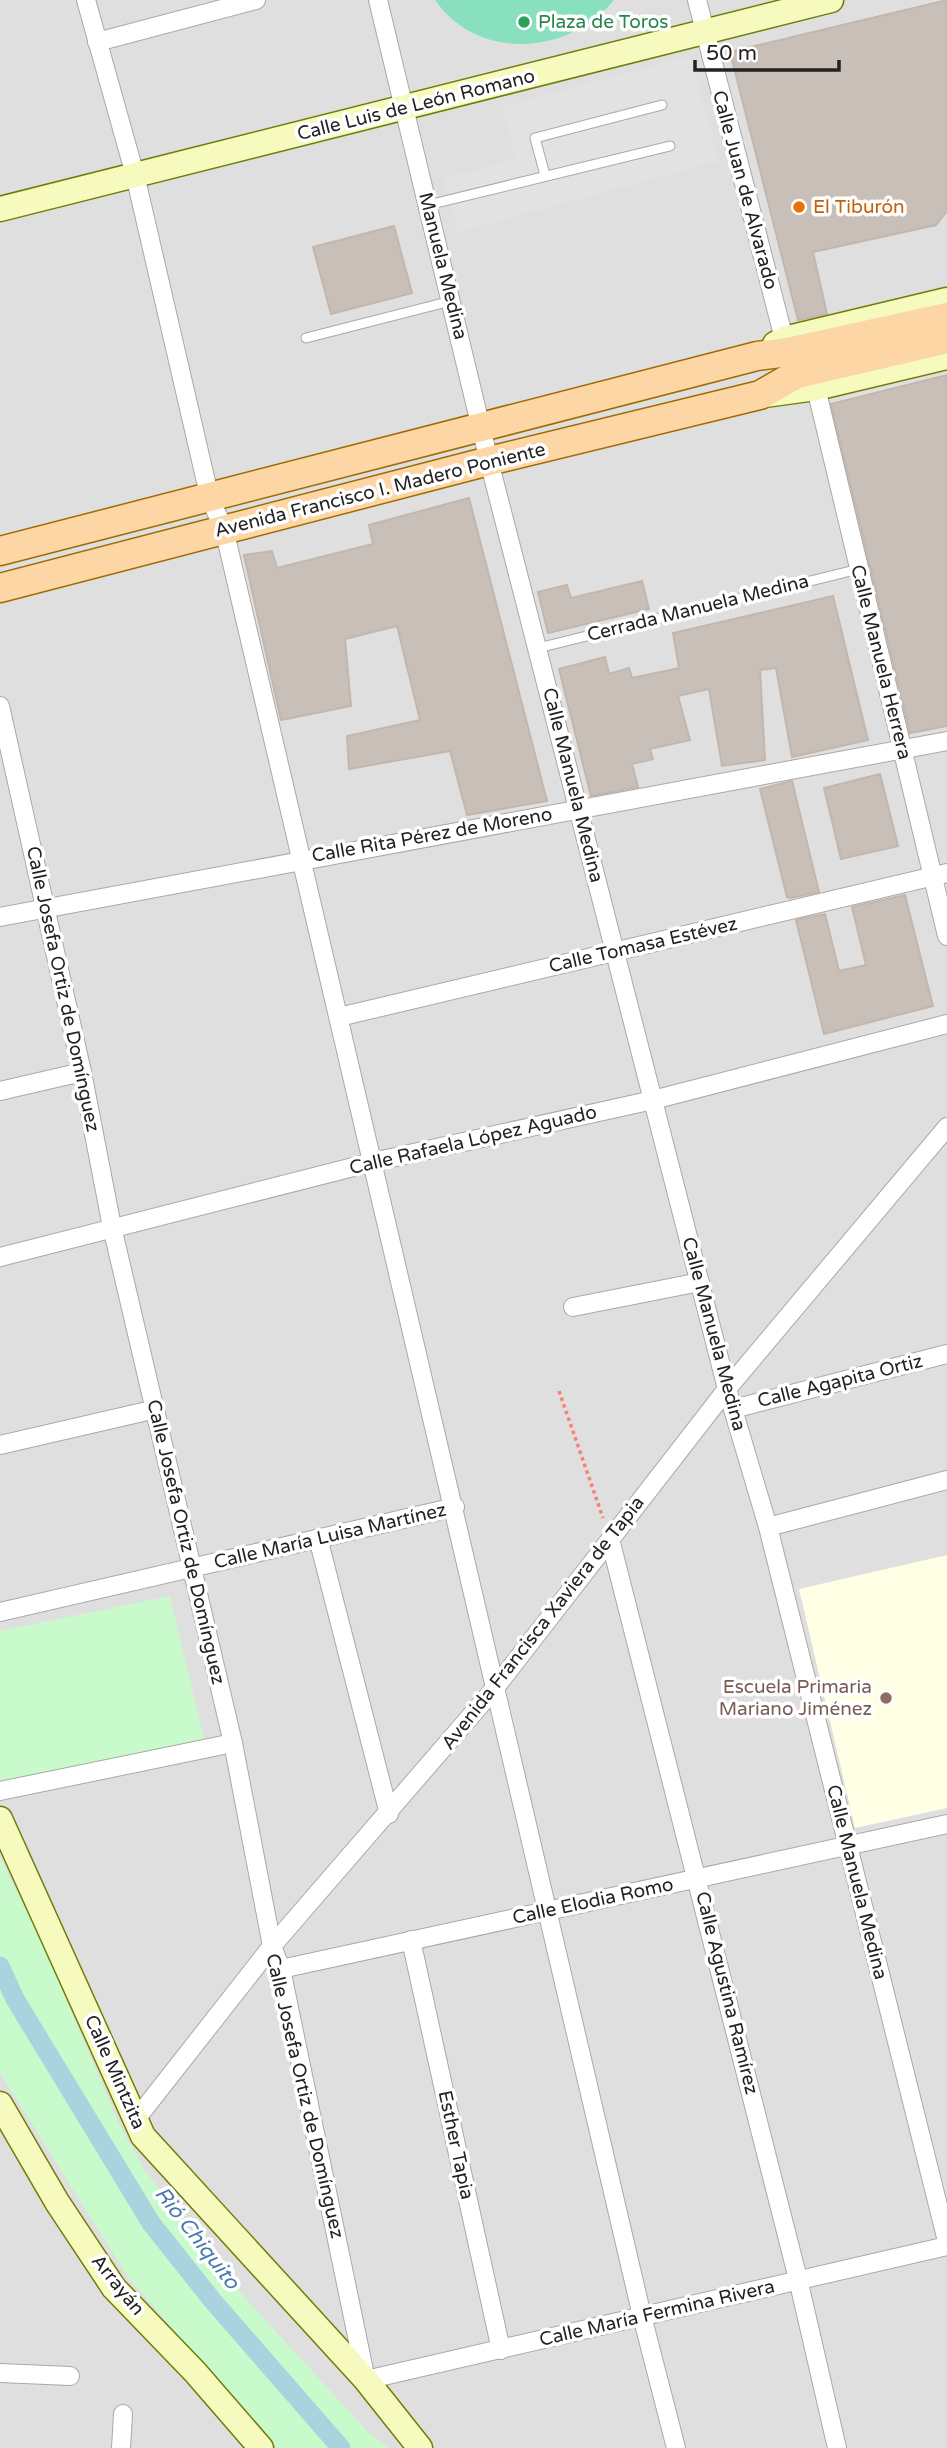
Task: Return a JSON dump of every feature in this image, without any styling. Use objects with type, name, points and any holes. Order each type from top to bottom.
[{"type":"main road","name":"Avenida Francisco I. Madero Poniente","points":[[0,551],[757,356],[946,319]]},
{"type":"main road","name":"Avenida Francisco I. Madero Poniente","points":[[0,588],[489,461],[760,395],[797,374],[946,319]]},
{"type":"street","points":[[86,0],[135,175],[210,499],[224,529],[455,1507],[495,1688],[550,1910],[642,2316],[676,2448]]},
{"type":"street","points":[[97,42],[256,0]]},
{"type":"street","name":"Manuela Medina","points":[[378,0],[482,426]]},
{"type":"street","name":"Calle Juan de Alvarado","points":[[697,0],[784,339]]},
{"type":"street","name":"Calle Luis de León Romano","points":[[0,209],[831,0]]},
{"type":"street","name":"Avenida Francisco I. Madero Poniente","points":[[757,356],[784,339],[946,319]]},
{"type":"street","name":"Avenida Francisco I. Madero Poniente","points":[[760,395],[816,388],[947,357]]},
{"type":"street","name":"Calle Manuela Herrera","points":[[816,388],[902,749],[940,875],[947,936]]},
{"type":"street","name":"Calle Manuela Medina","points":[[482,426],[727,1389],[768,1527],[947,2244]]},
{"type":"street","name":"Calle Josefa Ortiz de Domínguez","points":[[0,706],[82,1072],[112,1227],[233,1743],[272,1946],[281,1969],[366,2380]]},
{"type":"street","name":"Calle Rita Pérez de Moreno","points":[[0,916],[302,858],[947,741]]},
{"type":"street","name":"Calle Tomasa Estévez","points":[[340,1017],[940,875]]},
{"type":"street","name":"Calle Rafaela López Aguado","points":[[0,1257],[373,1161],[653,1100],[947,1024]]},
{"type":"street","points":[[0,1091],[82,1072]]},
{"type":"street","name":"Avenida Francisca Xaviera de Tapia","points":[[137,2118],[272,1946],[389,1814],[495,1688],[727,1389],[947,1127]]},
{"type":"street","points":[[573,1307],[701,1282]]},
{"type":"street","name":"Calle Agapita Ortiz","points":[[733,1409],[947,1354]]},
{"type":"street","points":[[0,1445],[156,1409]]},
{"type":"street","points":[[768,1527],[947,1480]]},
{"type":"street","name":"Calle María Luisa Martínez","points":[[0,1612],[455,1507]]},
{"type":"street","points":[[318,1538],[389,1814]]},
{"type":"street","name":"Calle Agustina Ramírez","points":[[610,1539],[698,1878],[798,2279],[837,2448]]},
{"type":"street","points":[[0,1791],[233,1743]]},
{"type":"street","name":"Calle Mintzita","points":[[0,1819],[143,2136],[366,2380],[420,2448]]},
{"type":"street","name":"Calle Elodia Romo","points":[[281,1969],[947,1824]]},
{"type":"street","name":"Esther Tapia","points":[[411,1941],[501,2350]]},
{"type":"street","name":"Arrayán","points":[[0,2104],[57,2202],[114,2288],[195,2372],[261,2448]]},
{"type":"street","name":"Calle María Fermina Rivera","points":[[366,2380],[947,2244]]},
{"type":"street","points":[[0,2372],[70,2376]]},
{"type":"street","points":[[121,2448],[123,2414]]},
{"type":"lane","points":[[545,175],[535,138],[662,105]]},
{"type":"lane","points":[[428,205],[670,146]]},
{"type":"lane","points":[[306,338],[452,301]]},
{"type":"lane","name":"Cerrada Manuela Medina","points":[[537,648],[859,569]]},
{"type":"path","points":[[559,1391],[610,1539]]},
{"type":"shaded area","points":[[0,0],[947,0],[947,2448],[0,2448]]},
{"type":"shaded area","points":[[690,56],[719,161],[458,232],[443,179],[516,159],[502,107]]},
{"type":"shaded area","name":"Escuela Primaria Mariano Jiménez","points":[[947,1555],[947,1808],[855,1828],[799,1589]]},
{"type":"green space","name":"Plaza de Toros","points":[[435,0],[614,0],[595,18],[573,32],[549,41],[524,44],[499,42],[475,34],[453,20]]},
{"type":"green space","points":[[170,1596],[204,1740],[3,1783],[0,1778],[0,1631]]},
{"type":"green space","points":[[0,1857],[46,1951],[119,2124],[144,2169],[196,2239],[246,2299],[369,2433],[389,2448],[276,2448],[128,2277],[0,2073]]},
{"type":"building","points":[[947,0],[947,211],[936,225],[813,252],[827,314],[798,320],[730,52]]},
{"type":"building","points":[[394,226],[412,293],[331,314],[313,247]]},
{"type":"building","points":[[947,375],[947,726],[910,733],[831,404]]},
{"type":"building","points":[[469,498],[547,801],[467,815],[450,751],[349,769],[347,736],[420,720],[397,626],[345,639],[351,706],[281,720],[244,555],[272,551],[277,568],[373,544],[369,525]]},
{"type":"building","points":[[642,581],[649,609],[548,633],[538,592],[567,585],[571,598]]},
{"type":"building","points":[[833,596],[868,740],[792,757],[776,668],[760,670],[765,760],[722,766],[709,689],[678,696],[690,740],[650,749],[653,759],[632,764],[638,787],[591,796],[559,669],[605,657],[609,674],[629,668],[632,678],[679,668],[673,633]]},
{"type":"building","points":[[880,774],[898,846],[841,859],[824,788]]},
{"type":"building","points":[[792,781],[819,892],[790,898],[787,897],[760,789]]},
{"type":"building","points":[[905,895],[933,1006],[824,1034],[796,920],[825,914],[839,971],[866,965],[852,907]]},
{"type":"waterway","name":"Rió Chiquito","points":[[0,1966],[15,1999],[151,2223],[212,2300],[341,2448]]},
{"type":"place","name":"Plaza de Toros","points":[[524,22]]},
{"type":"place","name":"El Tiburón","points":[[799,207]]},
{"type":"place","name":"Escuela Primaria Mariano Jiménez","points":[[886,1698]]}]
